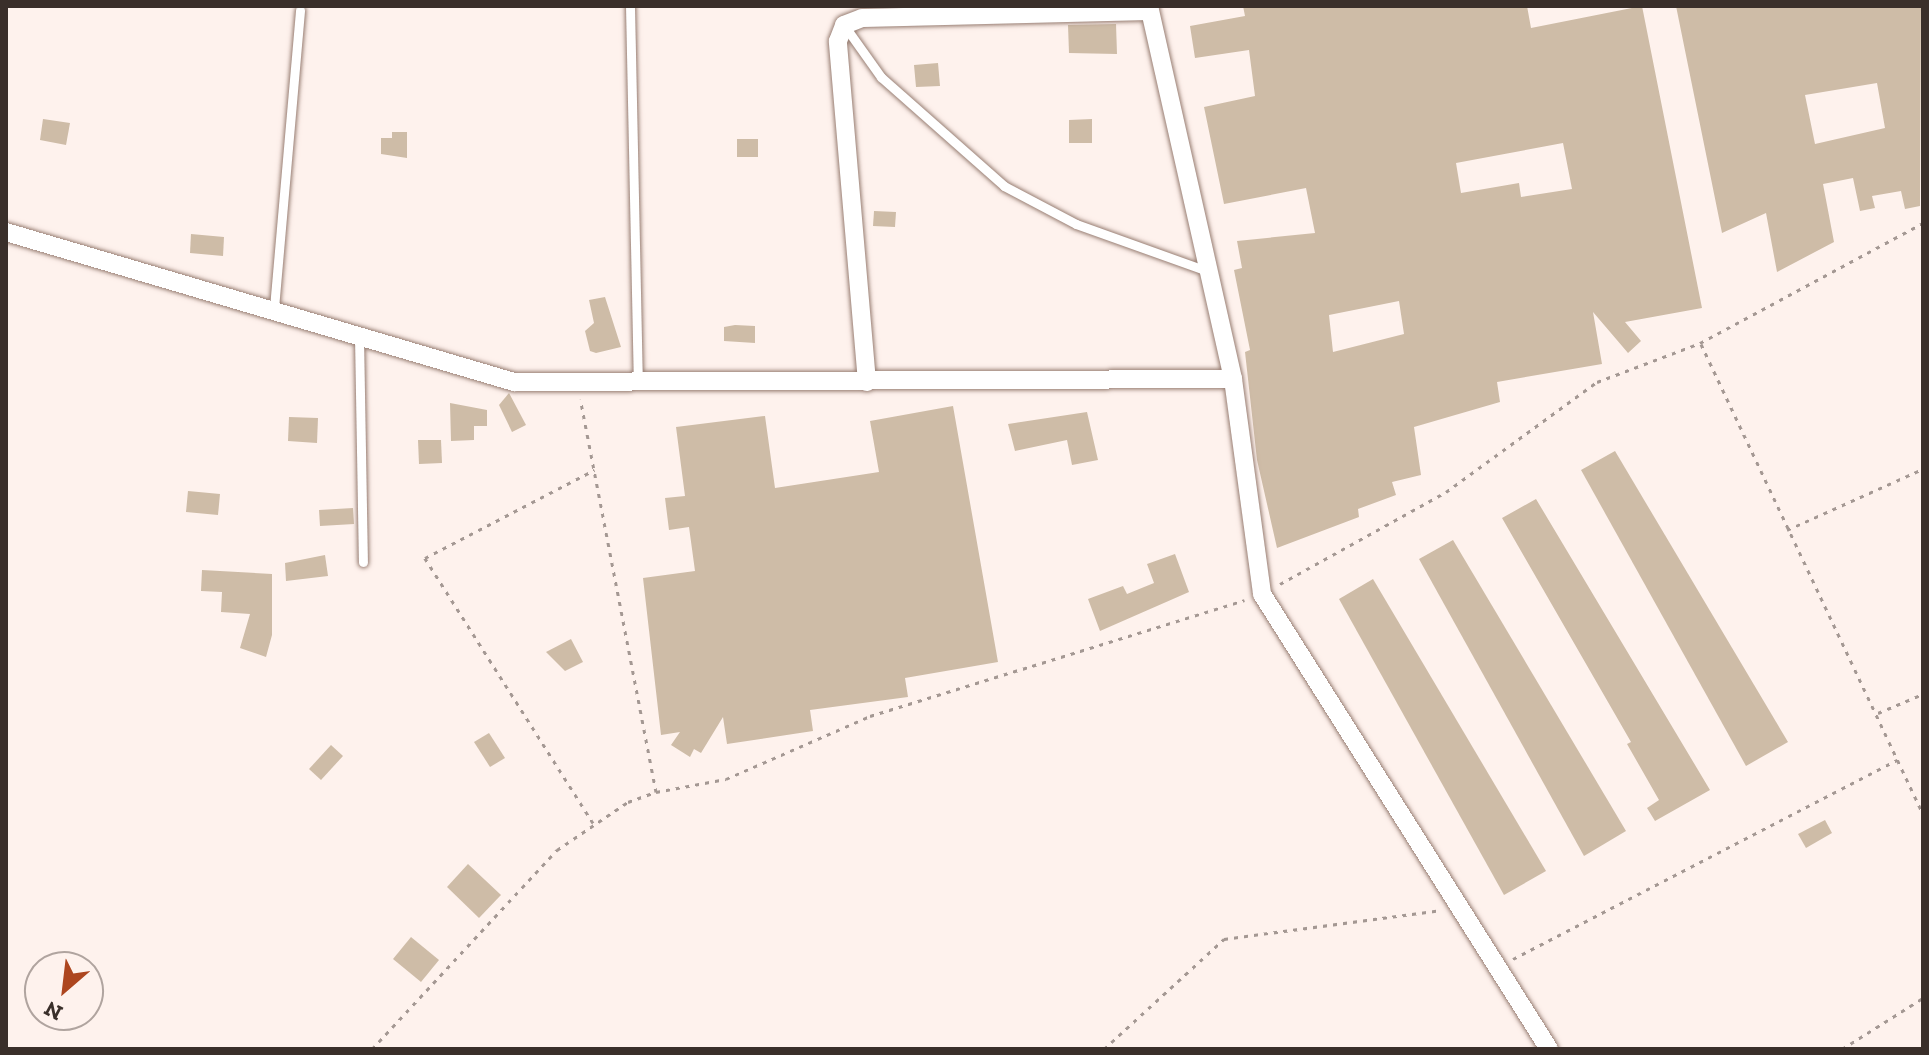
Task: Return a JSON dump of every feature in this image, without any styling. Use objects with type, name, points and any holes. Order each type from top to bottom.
[{"type":"street","points":[[867,382],[838,41],[844,25],[862,18],[1150,8],[1233,379],[1262,594],[1549,1049]]},
{"type":"street","points":[[6,232],[359,333],[514,382],[1233,379]]},
{"type":"lane","points":[[630,6],[638,383]]},
{"type":"lane","points":[[274,308],[300,10]]},
{"type":"lane","points":[[844,25],[881,77],[1004,186],[1076,224],[1210,272]]},
{"type":"lane","points":[[359,333],[363,562]]},
{"type":"path","points":[[372,1049],[557,850],[594,824],[656,792],[726,779],[870,716],[1262,594],[1446,492],[1597,382],[1700,343],[1923,223]]},
{"type":"path","points":[[1700,343],[1787,530],[1878,713],[1923,814]]},
{"type":"path","points":[[577,383],[656,792]]},
{"type":"path","points":[[1787,530],[1923,469]]},
{"type":"path","points":[[594,470],[425,558],[594,824]]},
{"type":"path","points":[[1878,713],[1923,694]]},
{"type":"path","points":[[1496,968],[1897,760]]},
{"type":"path","points":[[1104,1049],[1224,939],[1460,908]]},
{"type":"path","points":[[1842,1049],[1923,998]]},
{"type":"building","points":[[1243,6],[1527,6],[1531,28],[1642,6],[1702,308],[1625,322],[1641,341],[1628,353],[1593,312],[1602,364],[1497,382],[1500,402],[1414,427],[1421,475],[1392,482],[1396,495],[1358,509],[1359,517],[1277,548],[1257,460],[1245,352],[1250,350],[1234,270],[1242,268],[1237,241],[1315,233],[1306,188],[1224,204],[1204,107],[1255,96],[1249,50],[1195,58],[1190,26],[1245,16]],"holes":[[[1563,143],[1572,189],[1521,197],[1519,183],[1461,193],[1456,163]],[[1399,301],[1404,334],[1333,352],[1329,315]]]},
{"type":"building","points":[[1676,6],[1921,6],[1920,206],[1905,209],[1901,191],[1872,196],[1875,208],[1860,211],[1853,178],[1823,184],[1834,242],[1777,272],[1766,213],[1722,233]],"holes":[[[1877,83],[1885,128],[1815,144],[1805,95]]]},
{"type":"building","points":[[1116,24],[1117,54],[1069,53],[1068,25]]},
{"type":"building","points":[[938,63],[940,86],[916,87],[914,65]]},
{"type":"building","points":[[43,119],[70,123],[66,145],[40,140]]},
{"type":"building","points":[[1092,119],[1092,143],[1069,143],[1069,120]]},
{"type":"building","points":[[392,132],[407,132],[407,158],[381,154],[381,138],[392,138]]},
{"type":"building","points":[[737,139],[758,139],[758,157],[737,157]]},
{"type":"building","points":[[874,211],[896,212],[895,227],[873,226]]},
{"type":"building","points":[[191,234],[224,237],[223,256],[190,253]]},
{"type":"building","points":[[605,297],[621,347],[596,353],[590,351],[585,331],[594,323],[589,300]]},
{"type":"building","points":[[755,326],[755,343],[724,341],[724,327]]},
{"type":"building","points":[[509,393],[526,425],[512,432],[499,405]]},
{"type":"building","points":[[450,403],[487,410],[487,426],[474,426],[474,440],[451,441]]},
{"type":"building","points":[[953,406],[998,662],[905,678],[908,697],[810,710],[813,731],[727,744],[723,717],[701,753],[694,749],[690,757],[671,745],[680,732],[661,735],[643,578],[695,571],[689,527],[669,530],[665,498],[685,496],[676,427],[765,416],[775,488],[879,472],[870,421]]},
{"type":"building","points":[[1087,412],[1098,460],[1072,465],[1067,440],[1015,451],[1008,424]]},
{"type":"building","points":[[289,417],[318,418],[317,443],[288,441]]},
{"type":"building","points":[[418,440],[441,440],[442,463],[419,464]]},
{"type":"building","points":[[1615,451],[1788,742],[1746,766],[1581,470]]},
{"type":"building","points":[[188,491],[220,494],[218,515],[186,512]]},
{"type":"building","points":[[1536,499],[1710,790],[1655,821],[1647,808],[1659,800],[1627,744],[1631,742],[1502,518]]},
{"type":"building","points":[[353,508],[354,524],[320,526],[319,510]]},
{"type":"building","points":[[1453,540],[1626,831],[1584,856],[1419,559]]},
{"type":"building","points":[[1175,554],[1189,592],[1100,631],[1088,599],[1123,586],[1127,594],[1154,583],[1147,564]]},
{"type":"building","points":[[325,555],[328,576],[286,581],[285,563]]},
{"type":"building","points":[[202,570],[272,574],[272,635],[266,657],[240,648],[250,614],[221,612],[222,592],[201,591]]},
{"type":"building","points":[[1373,579],[1546,871],[1504,895],[1339,599]]},
{"type":"building","points":[[571,639],[583,662],[565,671],[546,652]]},
{"type":"building","points":[[489,733],[505,758],[490,767],[474,742]]},
{"type":"building","points":[[331,745],[343,756],[321,780],[309,769]]},
{"type":"building","points":[[1825,820],[1832,833],[1806,848],[1798,834]]},
{"type":"building","points":[[468,864],[501,895],[479,918],[447,887]]},
{"type":"building","points":[[411,937],[439,960],[421,982],[393,959]]}]
